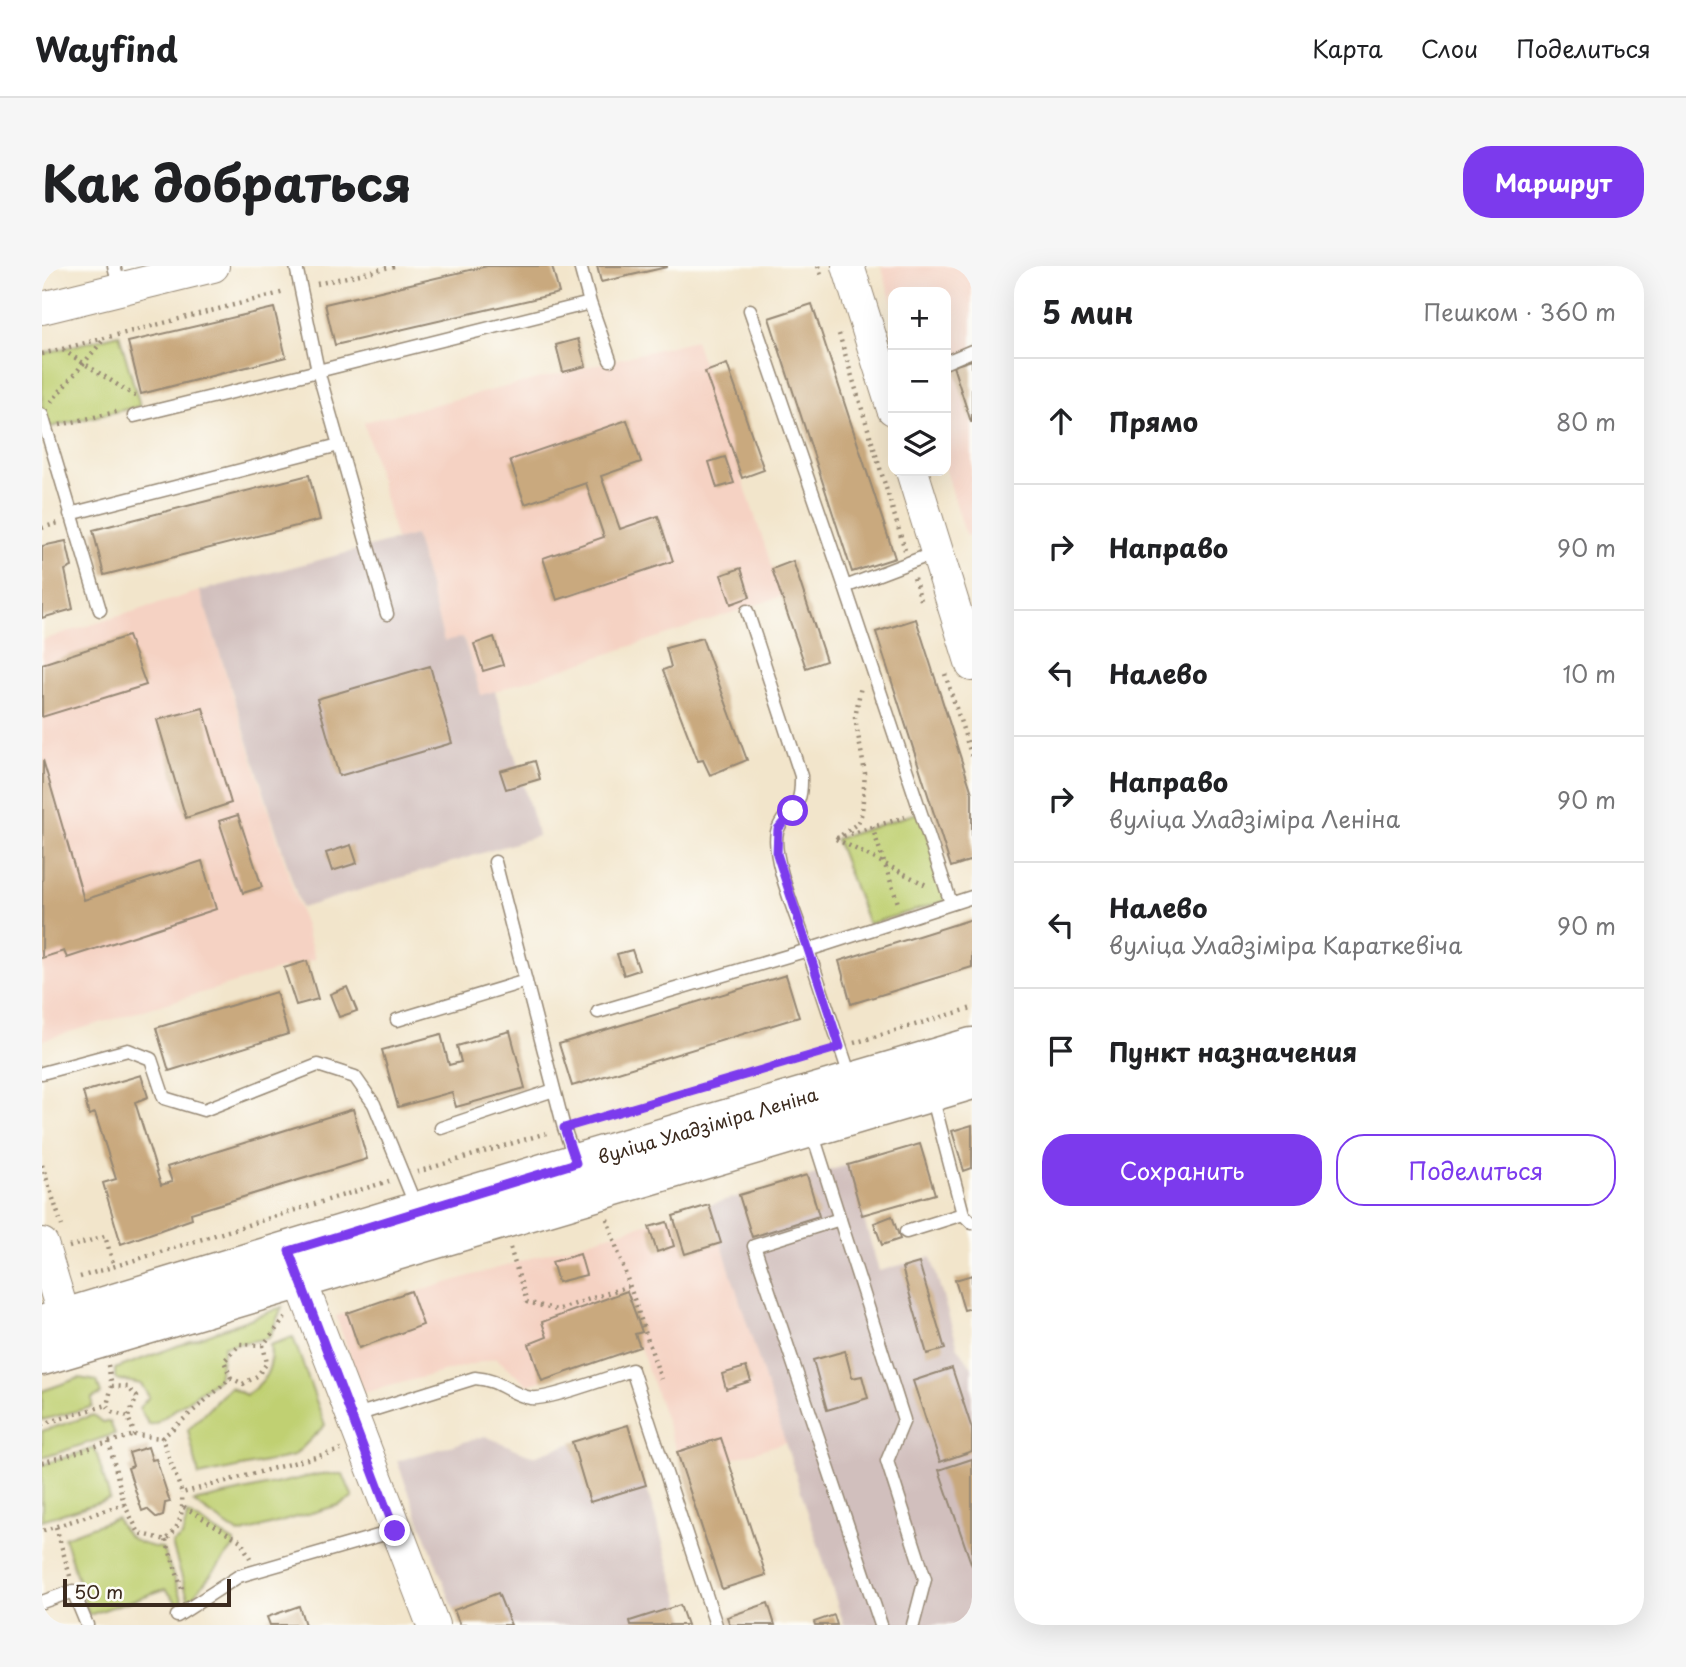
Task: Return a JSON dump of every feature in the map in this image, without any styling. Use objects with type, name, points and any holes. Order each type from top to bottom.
[{"type":"main road","name":"вуліца Уладзіміра Леніна","points":[[66,1341],[294,1264],[805,1113],[852,1083],[972,1047]]},
{"type":"main road","name":"вуліца Уладзіміра Леніна","points":[[294,1264],[570,1145],[805,1113],[931,1092],[972,1080]]},
{"type":"street","points":[[42,308],[117,277],[213,266]]},
{"type":"street","points":[[848,266],[888,385]]},
{"type":"street","points":[[914,476],[938,552],[966,622],[972,665]]},
{"type":"street","points":[[55,1246],[66,1341]]},
{"type":"street","points":[[294,1264],[344,1427],[395,1531],[433,1625]]},
{"type":"lane","points":[[296,266],[318,371],[387,614]]},
{"type":"lane","points":[[580,266],[610,360]]},
{"type":"lane","points":[[130,413],[318,371],[590,303]]},
{"type":"lane","points":[[750,310],[950,900]]},
{"type":"lane","points":[[951,360],[972,351]]},
{"type":"lane","points":[[42,415],[100,610]]},
{"type":"lane","points":[[70,514],[339,445]]},
{"type":"lane","points":[[845,587],[938,552]]},
{"type":"lane","points":[[747,611],[801,776],[802,797],[778,829],[777,854],[852,1083]]},
{"type":"lane","points":[[495,862],[570,1145]]},
{"type":"lane","points":[[598,1012],[808,950],[904,919],[950,900],[972,897]]},
{"type":"lane","points":[[397,1020],[526,981]]},
{"type":"lane","points":[[42,1073],[128,1050],[151,1059],[164,1098],[204,1110],[318,1065],[355,1077],[374,1104],[418,1211]]},
{"type":"lane","points":[[441,1128],[554,1090]]},
{"type":"lane","points":[[906,1231],[968,1218],[931,1092]]},
{"type":"lane","points":[[805,1113],[904,1420],[887,1461],[925,1579],[913,1625]]},
{"type":"lane","points":[[840,1219],[754,1246],[881,1625]]},
{"type":"lane","points":[[344,1427],[475,1378],[495,1380],[516,1394],[534,1399],[632,1370],[716,1625]]},
{"type":"lane","points":[[177,1616],[239,1576],[395,1531]]},
{"type":"lane","points":[[42,1602],[73,1591],[87,1625]]},
{"type":"path","points":[[42,268],[49,266]]},
{"type":"path","points":[[42,354],[394,266]]},
{"type":"path","points":[[50,403],[104,338]]},
{"type":"path","points":[[62,349],[148,405]]},
{"type":"path","points":[[46,428],[130,413]]},
{"type":"path","points":[[836,839],[858,823],[862,813],[864,773],[855,718],[862,682],[872,668]]},
{"type":"path","points":[[836,839],[920,812]]},
{"type":"path","points":[[872,827],[904,919]]},
{"type":"path","points":[[836,839],[950,900]]},
{"type":"path","points":[[75,1267],[78,1277],[405,1176],[570,1145],[840,1047],[972,1008]]},
{"type":"path","points":[[42,1165],[55,1246],[72,1257]]},
{"type":"path","points":[[607,1219],[661,1379]]},
{"type":"path","points":[[55,1246],[105,1236],[114,1266]]},
{"type":"path","points":[[510,1248],[527,1302],[557,1310],[629,1286]]},
{"type":"path","points":[[263,1345],[290,1312],[294,1325]]},
{"type":"path","points":[[66,1341],[112,1386],[128,1387],[137,1397],[128,1417],[135,1435]]},
{"type":"path","points":[[240,1344],[263,1345],[267,1363],[257,1376],[243,1384],[231,1378],[225,1361],[240,1344]]},
{"type":"path","points":[[42,1463],[135,1435],[162,1438],[231,1378]]},
{"type":"path","points":[[107,1405],[112,1386]]},
{"type":"path","points":[[107,1405],[112,1412],[128,1417]]},
{"type":"path","points":[[42,1424],[107,1405]]},
{"type":"path","points":[[344,1427],[341,1450],[346,1463]]},
{"type":"path","points":[[162,1438],[182,1493],[183,1506],[183,1514],[174,1532],[166,1540]]},
{"type":"path","points":[[108,1442],[124,1504],[139,1533],[166,1540]]},
{"type":"path","points":[[182,1493],[341,1450]]},
{"type":"path","points":[[42,1531],[124,1504]]},
{"type":"path","points":[[183,1506],[241,1541],[257,1571]]},
{"type":"path","points":[[56,1527],[73,1591]]},
{"type":"path","points":[[166,1540],[188,1608]]},
{"type":"shaded area","points":[[881,266],[972,266],[972,534],[966,536],[948,476],[951,476],[951,287],[888,287],[888,289]]},
{"type":"shaded area","points":[[695,340],[782,596],[481,696],[464,638],[444,641],[415,535],[396,540],[364,422]]},
{"type":"shaded area","points":[[415,535],[444,641],[463,637],[481,695],[495,691],[518,766],[535,761],[540,779],[523,784],[538,836],[301,908],[200,591]]},
{"type":"shaded area","points":[[200,591],[315,959],[43,1040],[42,640]]},
{"type":"shaded area","points":[[848,1165],[879,1271],[931,1257],[958,1347],[972,1367],[972,1625],[844,1625],[709,1205]]},
{"type":"shaded area","points":[[709,1205],[786,1442],[728,1460],[721,1438],[677,1452],[640,1347],[528,1385],[496,1358],[363,1393],[336,1316]]},
{"type":"shaded area","points":[[628,1425],[687,1625],[460,1625],[397,1461],[485,1436],[533,1456]]},
{"type":"green space","points":[[119,334],[140,406],[46,428],[42,414],[42,354]]},
{"type":"green space","points":[[920,812],[950,900],[868,924],[836,839]]},
{"type":"green space","points":[[282,1307],[269,1338],[224,1346],[218,1379],[156,1423],[149,1425],[139,1408],[149,1397],[141,1384],[115,1379],[115,1369]]},
{"type":"green space","points":[[293,1337],[325,1425],[294,1456],[199,1476],[188,1430],[230,1387],[246,1395],[258,1385],[269,1368],[270,1345]]},
{"type":"green space","points":[[79,1378],[97,1381],[101,1394],[92,1398],[92,1407],[42,1420],[42,1391]]},
{"type":"green space","points":[[93,1415],[102,1422],[110,1422],[115,1434],[42,1458],[42,1431]]},
{"type":"green space","points":[[95,1448],[110,1499],[42,1520],[42,1465]]},
{"type":"green space","points":[[320,1474],[343,1474],[353,1498],[339,1505],[239,1534],[193,1502]]},
{"type":"green space","points":[[188,1514],[234,1542],[234,1547],[189,1601],[172,1544],[182,1537]]},
{"type":"green space","points":[[116,1518],[134,1540],[162,1548],[183,1601],[178,1603],[165,1589],[89,1615],[64,1537]]},
{"type":"building","points":[[487,266],[552,266],[559,293],[335,345],[325,304]]},
{"type":"building","points":[[597,266],[667,266],[667,267],[601,282]]},
{"type":"building","points":[[812,304],[895,558],[852,572],[769,318]]},
{"type":"building","points":[[274,308],[286,357],[141,394],[128,342]]},
{"type":"building","points":[[578,339],[586,366],[563,372],[556,345]]},
{"type":"building","points":[[972,360],[972,422],[971,422],[953,366]]},
{"type":"building","points":[[727,364],[764,470],[742,478],[705,372]]},
{"type":"building","points":[[627,420],[641,462],[601,476],[620,529],[658,516],[673,561],[557,600],[543,558],[604,537],[586,483],[525,504],[510,460]]},
{"type":"building","points":[[725,457],[734,483],[717,488],[709,462]]},
{"type":"building","points":[[309,475],[320,520],[104,575],[93,530]]},
{"type":"building","points":[[66,541],[72,567],[65,570],[73,609],[42,618],[42,546]]},
{"type":"building","points":[[793,561],[826,661],[806,668],[772,569]]},
{"type":"building","points":[[741,568],[750,597],[731,604],[721,575]]},
{"type":"building","points":[[916,619],[972,793],[972,860],[951,867],[876,632]]},
{"type":"building","points":[[128,636],[146,685],[42,717],[42,664]]},
{"type":"building","points":[[494,637],[503,665],[483,671],[474,644]]},
{"type":"building","points":[[702,638],[747,760],[710,775],[703,760],[698,761],[663,670],[671,667],[666,648]]},
{"type":"building","points":[[430,666],[452,743],[339,776],[317,699]]},
{"type":"building","points":[[203,708],[231,803],[186,818],[157,720]]},
{"type":"building","points":[[43,760],[84,900],[202,861],[216,909],[67,958],[64,951],[42,958]]},
{"type":"building","points":[[535,761],[540,779],[506,789],[500,771]]},
{"type":"building","points":[[238,815],[262,887],[243,893],[219,821]]},
{"type":"building","points":[[351,845],[357,863],[332,871],[326,853]]},
{"type":"building","points":[[972,919],[972,967],[851,1004],[839,961]]},
{"type":"building","points":[[632,950],[639,970],[624,975],[617,954]]},
{"type":"building","points":[[307,961],[318,999],[296,1005],[284,968]]},
{"type":"building","points":[[786,975],[799,1017],[572,1086],[559,1044]]},
{"type":"building","points":[[347,987],[357,1011],[339,1017],[330,994]]},
{"type":"building","points":[[276,992],[288,1034],[169,1071],[156,1028]]},
{"type":"building","points":[[510,1031],[525,1088],[456,1107],[452,1092],[398,1107],[382,1050],[441,1034],[449,1065],[461,1062],[457,1046]]},
{"type":"building","points":[[141,1075],[148,1097],[135,1102],[161,1185],[172,1182],[167,1167],[353,1109],[367,1159],[191,1213],[192,1219],[121,1244],[103,1183],[116,1179],[95,1113],[89,1115],[83,1092]]},
{"type":"building","points":[[972,1125],[972,1168],[964,1171],[952,1131]]},
{"type":"building","points":[[920,1144],[935,1194],[862,1215],[848,1165]]},
{"type":"building","points":[[807,1175],[819,1216],[752,1237],[739,1195]]},
{"type":"building","points":[[709,1205],[721,1243],[685,1254],[673,1216]]},
{"type":"building","points":[[892,1216],[900,1239],[882,1245],[874,1223]]},
{"type":"building","points":[[667,1222],[674,1246],[657,1252],[649,1227]]},
{"type":"building","points":[[580,1254],[586,1275],[558,1282],[552,1262]]},
{"type":"building","points":[[919,1263],[945,1349],[927,1354],[902,1268]]},
{"type":"building","points":[[972,1275],[972,1308],[964,1310],[955,1280]]},
{"type":"building","points":[[411,1291],[423,1325],[359,1348],[347,1313]]},
{"type":"building","points":[[627,1291],[642,1332],[635,1334],[640,1347],[542,1381],[529,1344],[547,1337],[542,1322]]},
{"type":"building","points":[[845,1351],[852,1378],[862,1376],[868,1398],[827,1410],[813,1360]]},
{"type":"building","points":[[746,1367],[751,1381],[726,1389],[722,1374]]},
{"type":"building","points":[[952,1368],[972,1429],[972,1451],[940,1462],[913,1381]]},
{"type":"building","points":[[628,1425],[646,1485],[590,1502],[572,1442]]},
{"type":"building","points":[[721,1438],[766,1575],[722,1589],[677,1452]]},
{"type":"building","points":[[148,1447],[152,1460],[156,1459],[170,1502],[165,1503],[163,1516],[157,1518],[147,1509],[142,1511],[128,1468],[133,1466],[129,1453]]},
{"type":"building","points":[[972,1459],[972,1566],[939,1470]]},
{"type":"building","points":[[498,1593],[511,1625],[460,1625],[454,1610]]},
{"type":"building","points":[[768,1603],[775,1625],[730,1625],[727,1617]]},
{"type":"building","points":[[680,1605],[687,1625],[631,1625],[630,1621]]},
{"type":"building","points":[[299,1606],[305,1625],[270,1625],[267,1617]]},
{"type":"building","points":[[834,1615],[837,1625],[815,1625],[814,1622]]},
{"type":"route","points":[[395,1531],[289,1251],[576,1163],[564,1128],[840,1047],[777,854],[778,829],[793,811]]}]
